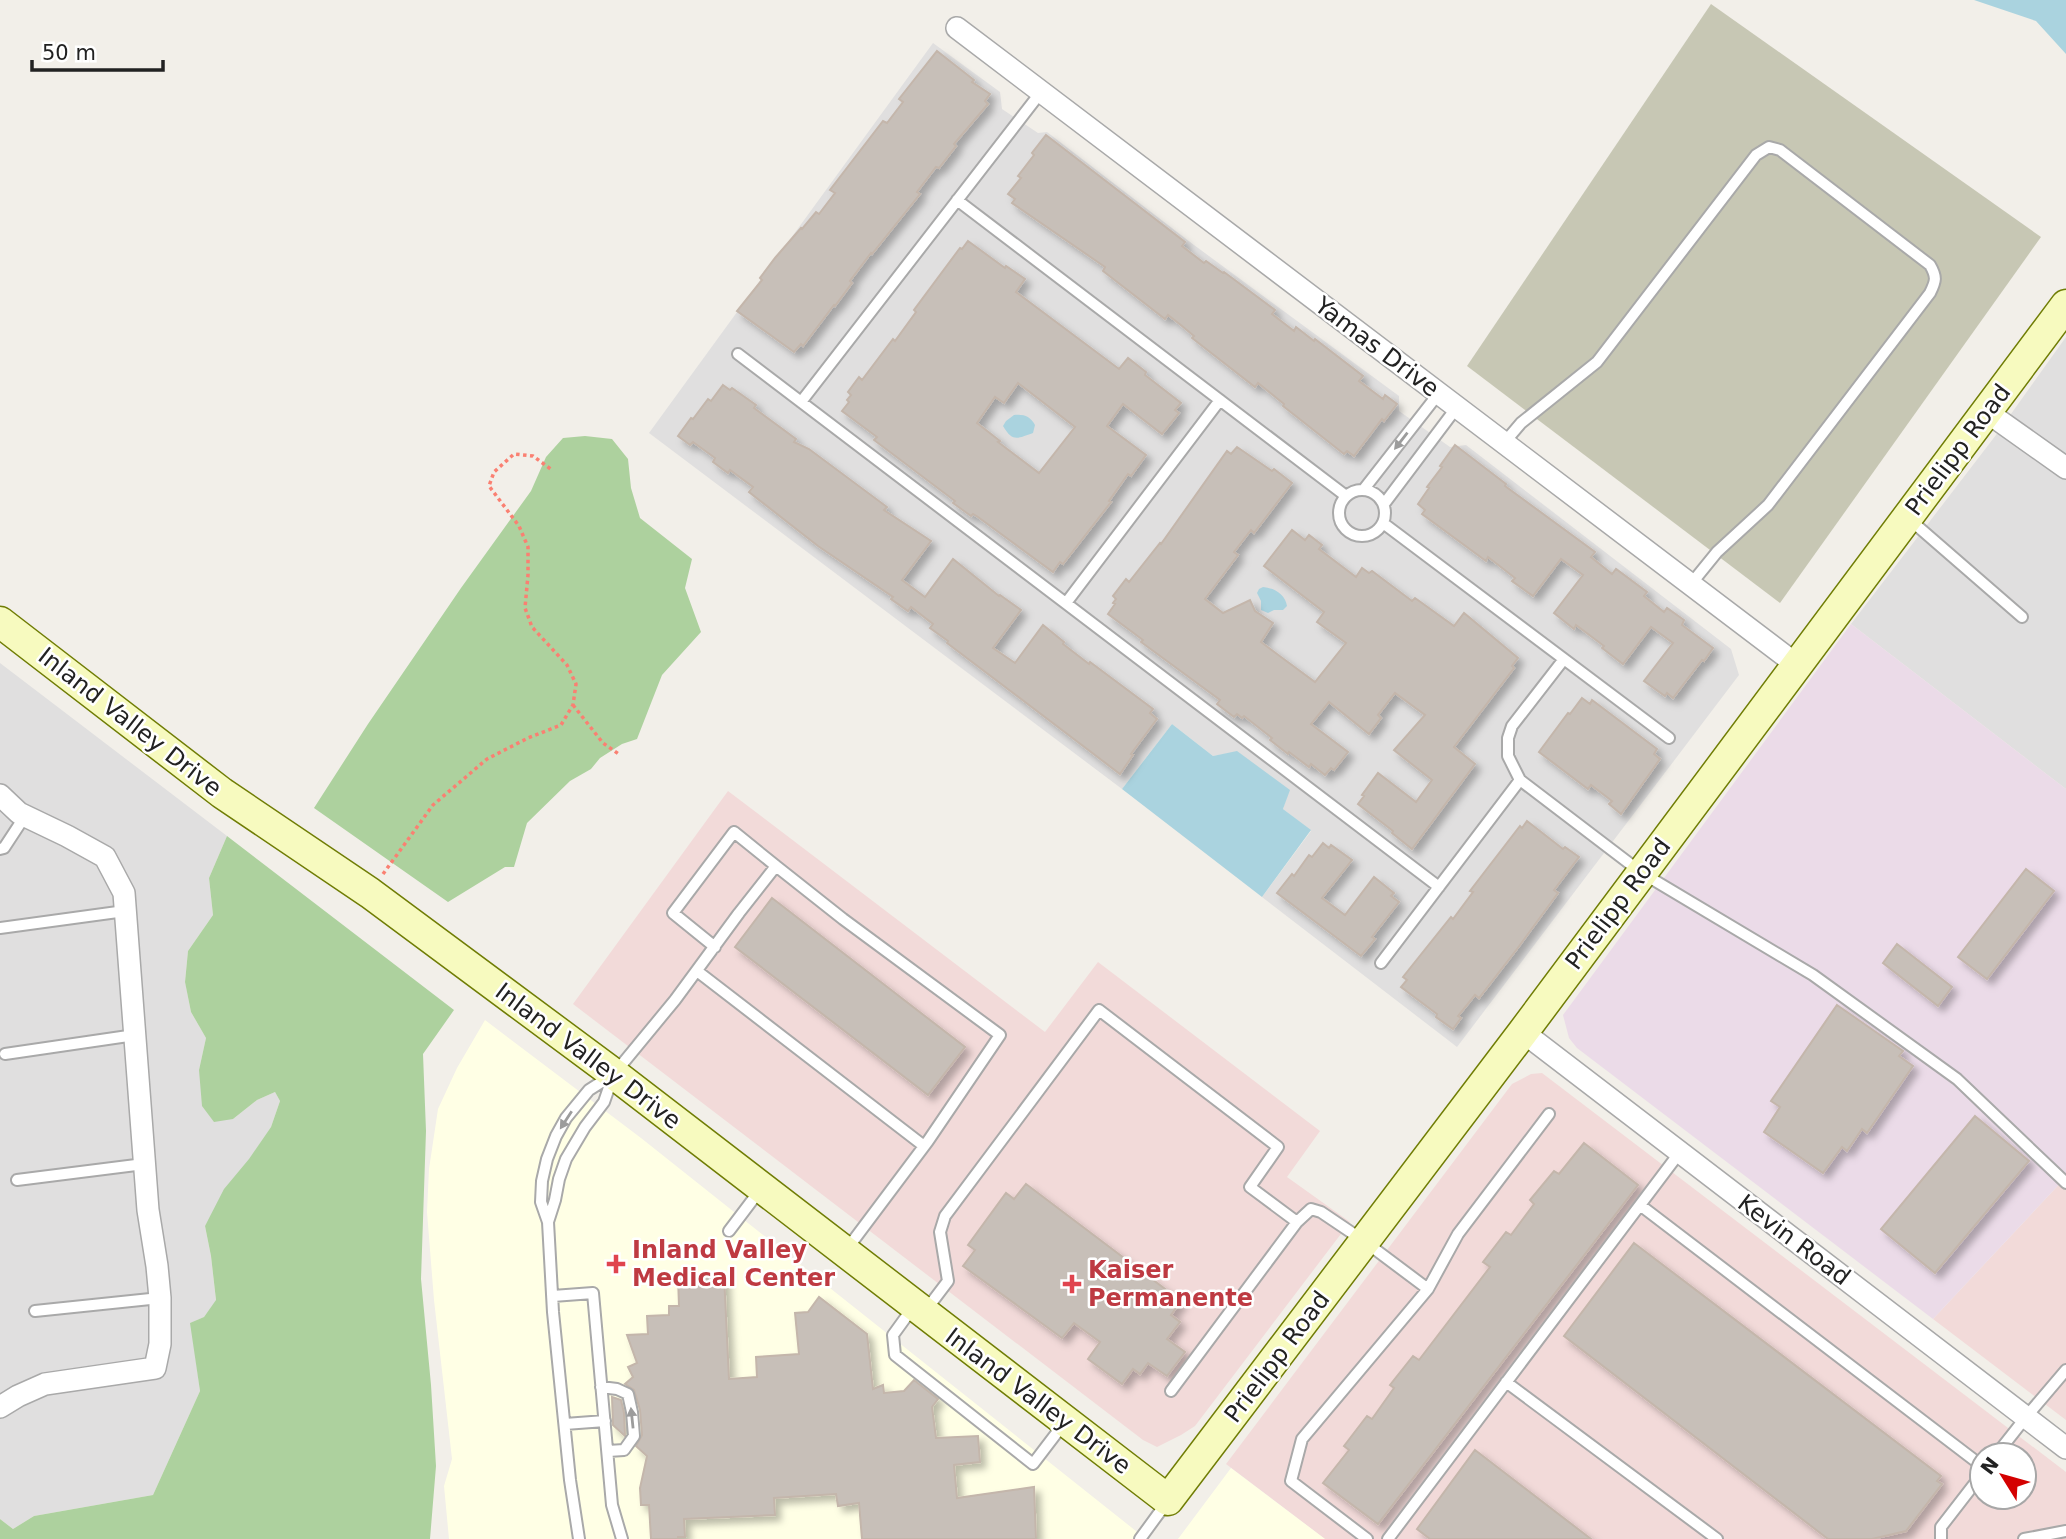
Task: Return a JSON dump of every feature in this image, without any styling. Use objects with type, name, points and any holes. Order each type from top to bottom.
[{"type":"street","name":"Yamas Drive","points":[[957,29],[1797,665]]},
{"type":"street","name":"Prielipp Road","points":[[1168,1500],[1523,1032],[2066,306]]},
{"type":"street","points":[[1987,412],[2066,468]]},
{"type":"street","name":"Inland Valley Drive","points":[[0,622],[222,793],[370,893],[614,1074],[1168,1500]]},
{"type":"street","points":[[0,795],[19,813],[105,858],[124,893],[148,1210],[160,1298],[160,1345],[155,1368],[45,1384],[0,1407]]},
{"type":"street","name":"Kevin Road","points":[[1523,1032],[2066,1448]]},
{"type":"lane","points":[[801,402],[1041,92]]},
{"type":"lane","points":[[1504,443],[1521,423],[1597,362],[1756,156],[1769,147],[1780,150],[1930,265],[1936,282],[1768,505],[1717,552],[1691,584]]},
{"type":"lane","points":[[957,201],[1346,496]]},
{"type":"lane","points":[[737,354],[1439,887]]},
{"type":"lane","points":[[1364,489],[1439,393]]},
{"type":"lane","points":[[1066,603],[1220,400]]},
{"type":"lane","points":[[1384,505],[1457,407]]},
{"type":"lane","points":[[1364,489],[1377,495],[1384,505],[1385,516],[1383,523],[1373,534],[1357,536],[1344,528],[1339,513],[1340,506],[1346,496],[1364,489]]},
{"type":"lane","points":[[1908,518],[2022,617]]},
{"type":"lane","points":[[1383,523],[1669,738]]},
{"type":"lane","points":[[1564,659],[1512,726],[1508,738],[1508,756],[1520,780],[1642,873],[1813,975],[1957,1079],[2066,1183]]},
{"type":"lane","points":[[1381,963],[1520,780]]},
{"type":"lane","points":[[0,849],[4,848],[25,816]]},
{"type":"lane","points":[[715,947],[673,913],[734,832],[843,919],[1000,1035],[924,1146],[844,1252]]},
{"type":"lane","points":[[579,1539],[570,1480],[548,1222],[541,1202],[547,1159],[566,1118],[589,1090],[614,1074],[697,971],[738,913],[776,866]]},
{"type":"lane","points":[[0,928],[125,911]]},
{"type":"lane","points":[[697,971],[924,1146]]},
{"type":"lane","points":[[1065,1422],[1032,1464],[895,1355],[893,1335],[948,1281],[940,1232],[945,1216],[1099,1010],[1278,1147],[1251,1187],[1297,1222]]},
{"type":"lane","points":[[5,1054],[135,1035]]},
{"type":"lane","points":[[548,1222],[566,1159],[604,1102],[614,1074]]},
{"type":"lane","points":[[1367,1539],[1291,1481],[1302,1439],[1428,1289],[1458,1234],[1549,1114]]},
{"type":"lane","points":[[1388,1539],[1680,1152]]},
{"type":"lane","points":[[17,1180],[144,1164]]},
{"type":"lane","points":[[729,1231],[761,1188]]},
{"type":"lane","points":[[1640,1205],[1968,1455]]},
{"type":"lane","points":[[1171,1391],[1297,1222],[1311,1209],[1321,1212],[1364,1241],[1428,1289]]},
{"type":"lane","points":[[553,1296],[593,1293],[612,1505],[622,1539]]},
{"type":"lane","points":[[35,1311],[160,1298]]},
{"type":"lane","points":[[2007,1441],[2066,1370]]},
{"type":"lane","points":[[1506,1382],[1717,1539]]},
{"type":"lane","points":[[601,1387],[617,1388],[628,1394],[632,1412],[634,1436],[624,1450],[608,1451]]},
{"type":"lane","points":[[565,1424],[605,1421]]},
{"type":"lane","points":[[1941,1539],[1941,1527],[1968,1492]]},
{"type":"lane","points":[[1140,1539],[1168,1500]]},
{"type":"lane","points":[[2024,1539],[2066,1531]]},
{"type":"path","points":[[370,893],[433,805],[487,759],[561,725],[573,705],[576,684],[567,665],[532,627],[525,608],[528,547],[519,526],[489,486],[494,472],[514,454],[533,456],[552,470]]},
{"type":"path","points":[[573,705],[603,743],[620,755]]},
{"type":"shaded area","points":[[1711,4],[2041,237],[1780,603],[1467,366]]},
{"type":"shaded area","points":[[933,43],[1000,92],[1002,109],[1038,133],[1047,132],[1194,245],[1399,396],[1399,411],[1450,447],[1466,445],[1731,649],[1739,675],[1457,1047],[1262,897],[1311,831],[1283,809],[1289,790],[1237,752],[1213,756],[1172,724],[1122,789],[649,433]]},
{"type":"shaded area","points":[[2066,337],[2066,789],[1851,624],[1996,435]]},
{"type":"shaded area","points":[[1851,624],[2066,789],[2066,1177],[1933,1319],[1577,1048],[1569,1038],[1563,1015]]},
{"type":"shaded area","points":[[0,663],[227,836],[209,878],[213,915],[188,951],[185,981],[191,1012],[206,1038],[199,1070],[233,1119],[257,1100],[275,1092],[280,1101],[271,1127],[205,1226],[216,1301],[204,1317],[191,1323],[200,1391],[153,1495],[34,1516],[13,1529],[0,1519]]},
{"type":"shaded area","points":[[728,791],[1045,1032],[1098,962],[1320,1131],[1287,1177],[1350,1222],[1195,1426],[1157,1447],[1143,1440],[573,1004]]},
{"type":"shaded area","name":"Inland Valley Medical Center","points":[[485,1020],[641,1138],[1146,1539],[449,1539],[444,1486],[452,1459],[427,1212],[429,1169],[438,1109],[457,1068]]},
{"type":"shaded area","points":[[1542,1073],[2025,1441],[1968,1441],[1968,1511],[2038,1511],[2038,1451],[2066,1472],[2066,1539],[1325,1539],[1226,1464],[1512,1084],[1531,1074]]},
{"type":"shaded area","points":[[2066,1177],[2066,1420],[1933,1319]]},
{"type":"shaded area","points":[[1231,1468],[1325,1539],[1178,1539]]},
{"type":"green space","points":[[585,436],[612,439],[628,459],[631,488],[640,518],[692,559],[685,588],[701,632],[662,675],[637,739],[622,744],[600,758],[591,769],[570,781],[527,823],[514,867],[505,867],[448,902],[314,808],[461,588],[531,491],[546,457],[563,438]]},
{"type":"green space","points":[[227,836],[454,1010],[423,1054],[426,1131],[421,1279],[436,1466],[430,1539],[0,1539],[0,1519],[13,1529],[34,1516],[153,1495],[200,1391],[190,1323],[204,1317],[216,1300],[205,1226],[224,1189],[271,1127],[280,1101],[275,1092],[257,1100],[233,1119],[214,1122],[202,1106],[199,1070],[206,1038],[191,1012],[185,982],[188,951],[213,915],[209,878]]},
{"type":"water","points":[[1974,0],[2066,0],[2066,54],[2036,21]]},
{"type":"water","points":[[1014,415],[1029,418],[1035,425],[1033,433],[1020,437],[1010,435],[1003,426]]},
{"type":"water","points":[[1263,587],[1278,592],[1287,606],[1283,610],[1268,613],[1261,610],[1257,593]]},
{"type":"water","points":[[1172,724],[1213,756],[1237,751],[1290,790],[1283,809],[1311,830],[1262,897],[1122,789]]},
{"type":"building","points":[[937,51],[990,94],[985,101],[988,104],[917,192],[920,194],[871,253],[835,306],[803,346],[801,344],[794,352],[737,311],[762,280],[760,278],[775,258],[816,212],[819,214],[835,193],[830,190],[883,121],[887,123],[903,102],[899,99]]},
{"type":"building","points":[[1046,135],[1185,242],[1182,246],[1204,263],[1206,261],[1224,272],[1275,310],[1272,314],[1294,331],[1296,327],[1314,341],[1315,339],[1363,376],[1359,381],[1383,399],[1385,395],[1397,404],[1354,456],[1347,451],[1344,454],[1258,383],[1255,387],[1192,338],[1194,336],[1168,315],[1165,319],[1103,271],[1105,267],[1012,203],[1015,199],[1008,194],[1021,178],[1018,176]]},
{"type":"building","points":[[968,241],[1025,279],[1016,292],[1119,369],[1128,358],[1181,403],[1175,410],[1179,413],[1162,434],[1123,404],[1107,426],[1146,455],[1131,476],[1128,474],[1109,501],[1111,502],[1063,564],[1060,562],[1053,572],[978,517],[973,514],[971,516],[953,503],[955,501],[874,440],[877,437],[842,411],[849,402],[847,400],[851,395],[848,392],[859,377],[862,380],[893,339],[895,341],[916,312],[914,310],[960,248]],"holes":[[[1018,383],[1075,427],[1039,473],[977,423],[995,397],[1004,403]]]},
{"type":"building","points":[[723,385],[756,405],[754,408],[796,439],[794,442],[809,449],[887,507],[884,510],[931,541],[902,580],[925,597],[953,559],[1021,610],[993,648],[1015,663],[1043,625],[1089,664],[1090,662],[1153,709],[1150,713],[1157,719],[1120,774],[947,643],[948,641],[930,628],[933,624],[911,607],[908,611],[891,599],[893,597],[818,546],[749,492],[753,487],[730,470],[728,473],[713,462],[715,458],[693,442],[690,445],[678,436],[691,418],[693,419],[708,399],[711,401]]},
{"type":"building","points":[[1455,445],[1506,484],[1505,486],[1595,552],[1591,557],[1612,574],[1616,569],[1647,592],[1644,596],[1664,612],[1667,608],[1684,620],[1682,625],[1713,648],[1673,698],[1667,693],[1665,696],[1644,681],[1673,643],[1651,627],[1623,664],[1576,625],[1574,629],[1554,613],[1583,575],[1561,559],[1533,596],[1512,581],[1515,578],[1488,557],[1486,561],[1422,514],[1425,510],[1418,504]]},
{"type":"building","points":[[1237,447],[1292,483],[1254,533],[1251,530],[1234,552],[1238,555],[1205,599],[1223,613],[1250,600],[1255,611],[1273,623],[1261,642],[1315,682],[1346,643],[1317,622],[1324,612],[1264,566],[1292,530],[1305,540],[1309,535],[1322,545],[1319,549],[1356,577],[1362,568],[1369,573],[1372,571],[1412,601],[1415,598],[1454,626],[1464,613],[1518,658],[1512,666],[1514,668],[1454,747],[1475,764],[1412,849],[1358,804],[1378,773],[1416,802],[1432,780],[1394,750],[1425,715],[1395,693],[1378,715],[1381,718],[1369,734],[1329,702],[1311,724],[1348,752],[1334,770],[1331,768],[1325,775],[1311,764],[1309,767],[1289,752],[1288,754],[1244,716],[1242,718],[1237,714],[1234,717],[1217,704],[1220,700],[1141,642],[1143,640],[1108,614],[1115,604],[1113,603],[1116,599],[1113,596],[1126,579],[1129,582],[1161,544],[1227,451],[1231,454]]},
{"type":"building","points":[[1582,698],[1590,704],[1592,700],[1657,749],[1654,754],[1660,759],[1621,814],[1609,804],[1612,801],[1591,785],[1588,789],[1539,752]]},
{"type":"building","points":[[1527,821],[1563,849],[1565,847],[1579,857],[1554,890],[1558,893],[1517,949],[1479,998],[1475,995],[1458,1016],[1461,1018],[1453,1029],[1401,987],[1407,980],[1403,977],[1451,917],[1453,919],[1473,892],[1470,891],[1520,826],[1522,828]]},
{"type":"building","points":[[1323,843],[1329,848],[1331,845],[1352,860],[1322,898],[1345,915],[1374,877],[1394,893],[1391,896],[1399,902],[1361,956],[1277,893],[1309,855],[1312,857]]},
{"type":"building","points":[[2026,869],[2054,891],[1987,979],[1958,957]]},
{"type":"building","points":[[772,898],[965,1047],[928,1095],[735,947]]},
{"type":"building","points":[[1897,944],[1952,987],[1938,1006],[1883,963]]},
{"type":"building","points":[[1837,1005],[1903,1051],[1899,1056],[1913,1066],[1867,1133],[1862,1129],[1847,1151],[1842,1147],[1823,1173],[1764,1132],[1780,1107],[1771,1101]]},
{"type":"building","points":[[1975,1116],[2029,1161],[1935,1273],[1881,1229]]},
{"type":"building","points":[[1584,1143],[1638,1185],[1378,1524],[1323,1483],[1349,1450],[1344,1446],[1367,1416],[1372,1419],[1394,1388],[1390,1385],[1413,1356],[1419,1360],[1490,1267],[1483,1262],[1506,1232],[1511,1235],[1534,1204],[1530,1200],[1554,1171],[1559,1174]]},
{"type":"building","name":"Kaiser Permanente","points":[[1026,1184],[1181,1301],[1171,1315],[1180,1322],[1167,1339],[1185,1352],[1167,1376],[1148,1363],[1140,1374],[1133,1369],[1122,1384],[1088,1359],[1100,1342],[1074,1323],[1062,1338],[963,1266],[975,1250],[968,1245],[1006,1193],[1014,1199]]},
{"type":"building","points":[[1634,1243],[1941,1476],[1937,1481],[1942,1484],[1906,1531],[1872,1539],[1828,1539],[1564,1336]]},
{"type":"building","points":[[724,1274],[729,1379],[757,1377],[756,1357],[799,1354],[795,1313],[808,1312],[819,1297],[867,1334],[873,1389],[883,1385],[884,1393],[904,1391],[914,1380],[938,1399],[932,1407],[936,1438],[978,1436],[980,1462],[954,1465],[957,1498],[1034,1487],[1036,1539],[862,1539],[859,1503],[838,1506],[836,1494],[774,1498],[775,1515],[684,1519],[685,1537],[651,1539],[649,1505],[641,1505],[640,1488],[647,1456],[636,1446],[642,1435],[640,1410],[634,1390],[625,1384],[633,1377],[628,1367],[637,1363],[627,1335],[648,1334],[647,1316],[669,1315],[669,1306],[679,1306],[678,1277]]},
{"type":"building","points":[[612,1397],[621,1400],[625,1436],[613,1425]]},
{"type":"building","points":[[1475,1450],[1591,1539],[1430,1539],[1417,1529]]},
{"type":"place","name":"Inland Valley Medical Center","points":[[616,1264]]},
{"type":"place","name":"Kaiser Permanente","points":[[1072,1284]]}]
